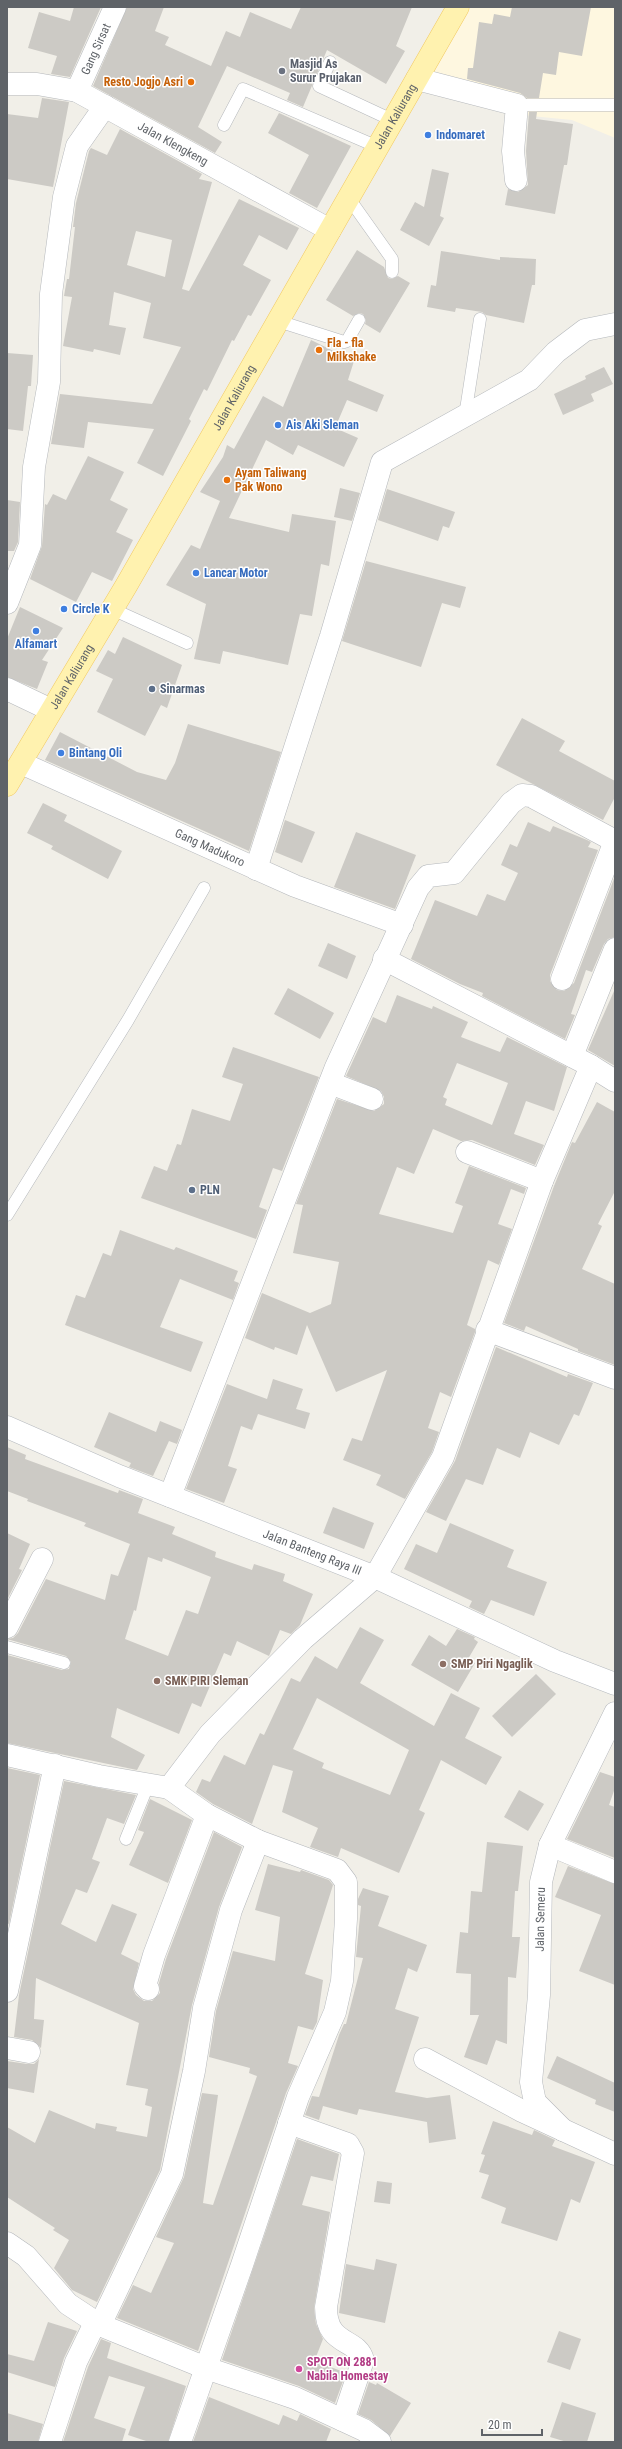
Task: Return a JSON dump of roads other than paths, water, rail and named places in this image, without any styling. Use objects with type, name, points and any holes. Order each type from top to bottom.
[{"type":"main road","name":"Jalan Kaliurang","points":[[7,785],[112,609],[458,7]]},
{"type":"street","name":"Gang Sirsat","points":[[77,92],[115,7]]},
{"type":"street","points":[[417,79],[517,105],[513,151],[516,180]]},
{"type":"street","name":"Jalan Klengkeng","points":[[7,84],[37,84],[77,92],[330,230]]},
{"type":"street","points":[[7,603],[30,545],[34,467],[49,382],[51,294],[64,197],[77,146],[105,106]]},
{"type":"street","points":[[256,869],[331,636],[382,462],[529,380],[556,352],[585,330],[615,324]]},
{"type":"street","points":[[7,689],[51,710]]},
{"type":"street","name":"Gang Madukoro","points":[[20,763],[295,886],[402,925]]},
{"type":"street","points":[[170,1496],[355,1020],[402,925],[418,888],[428,876],[454,873],[511,803],[522,795],[531,796],[615,841],[562,979]]},
{"type":"street","points":[[572,1056],[615,949]]},
{"type":"street","points":[[384,959],[591,1066],[615,1081]]},
{"type":"street","points":[[158,1786],[297,1645],[375,1577],[443,1457],[487,1330],[542,1181],[591,1066]]},
{"type":"street","points":[[330,1083],[372,1099]]},
{"type":"street","points":[[467,1152],[542,1181]]},
{"type":"street","points":[[487,1330],[615,1378]]},
{"type":"street","name":"Jalan Banteng Raya III","points":[[7,1427],[170,1496],[375,1577],[555,1661],[611,1683]]},
{"type":"street","points":[[7,1627],[42,1559]]},
{"type":"street","name":"Jalan Semeru","points":[[563,2130],[535,2102],[531,2082],[539,1995],[541,1882],[550,1845],[615,1713]]},
{"type":"street","points":[[7,1755],[99,1776],[158,1786],[207,1815],[258,1841],[337,1870],[346,1882],[346,1919],[343,1958],[335,2012],[298,2097],[180,2442]]},
{"type":"street","points":[[7,1990],[55,1765]]},
{"type":"street","points":[[148,1989],[145,1986],[154,1955],[207,1815]]},
{"type":"street","points":[[50,2442],[76,2362],[92,2330],[100,2325],[172,2174],[194,2071],[204,2008],[231,1910],[258,1841]]},
{"type":"street","points":[[550,1845],[615,1872]]},
{"type":"street","points":[[7,2048],[30,2052]]},
{"type":"street","name":"Jalan Semeru","points":[[425,2059],[522,2110],[615,2154]]},
{"type":"street","points":[[289,2123],[348,2144],[353,2153],[326,2307],[327,2324],[333,2333],[360,2353],[363,2360],[343,2420]]},
{"type":"street","points":[[7,2243],[26,2256],[68,2304],[100,2325],[206,2368],[295,2398],[364,2430],[380,2442]]},
{"type":"lane","points":[[330,62],[319,86],[392,120]]},
{"type":"lane","points":[[224,125],[243,89],[378,147]]},
{"type":"lane","points":[[517,105],[615,105]]},
{"type":"lane","points":[[348,197],[392,259],[392,272]]},
{"type":"lane","points":[[465,416],[480,319]]},
{"type":"lane","points":[[278,321],[344,342],[347,341],[359,320]]},
{"type":"lane","points":[[112,609],[187,643]]},
{"type":"lane","points":[[7,1216],[128,1020],[204,888]]},
{"type":"lane","points":[[7,1647],[64,1663]]},
{"type":"lane","points":[[126,1839],[158,1786]]},
{"type":"place","name":"Masjid As Surur Prujakan","points":[[282,71]]},
{"type":"place","name":"Resto Jogjo Asri","points":[[191,82]]},
{"type":"place","name":"Indomaret","points":[[428,135]]},
{"type":"place","name":"Fla - fla Milkshake","points":[[319,350]]},
{"type":"place","name":"Ais Aki Sleman","points":[[278,425]]},
{"type":"place","name":"Ayam Taliwang Pak Wono","points":[[227,480]]},
{"type":"place","name":"Lancar Motor","points":[[196,573]]},
{"type":"place","name":"Circle K","points":[[64,609]]},
{"type":"place","name":"Alfamart","points":[[36,631]]},
{"type":"place","name":"Sinarmas","points":[[152,689]]},
{"type":"place","name":"Bintang Oli","points":[[61,753]]},
{"type":"place","name":"PLN","points":[[192,1190]]},
{"type":"place","name":"SMP Piri Ngaglik","points":[[443,1664]]},
{"type":"place","name":"SMK PIRI Sleman","points":[[157,1681]]},
{"type":"place","name":"SPOT ON 2881 Nabila Homestay","points":[[299,2369]]}]
